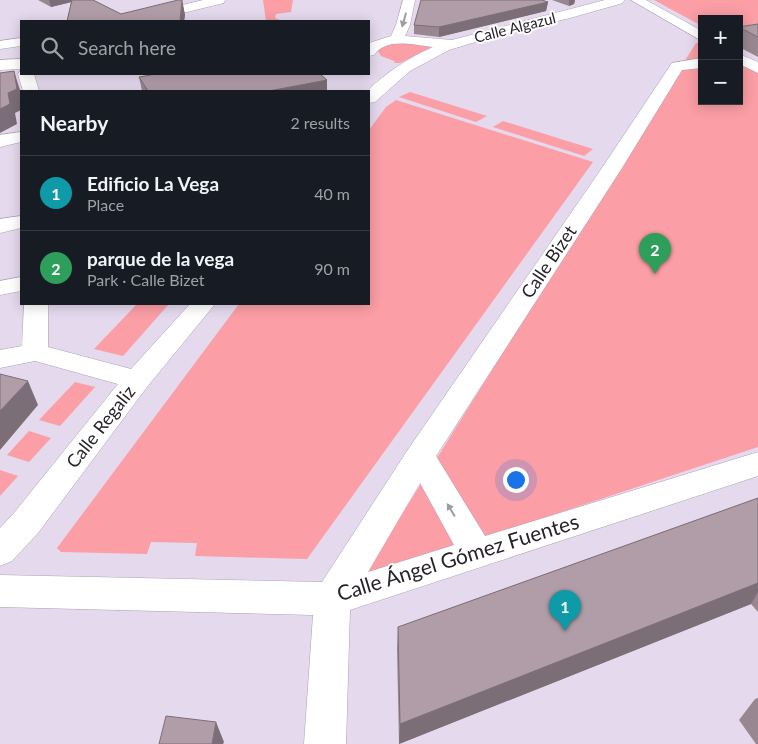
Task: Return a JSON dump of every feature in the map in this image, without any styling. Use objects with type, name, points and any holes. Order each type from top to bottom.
[{"type":"street","points":[[139,20],[219,0]]},
{"type":"street","points":[[396,40],[403,25],[409,0]]},
{"type":"street","name":"Calle Algazul","points":[[450,48],[618,0]]},
{"type":"street","points":[[637,0],[698,37]]},
{"type":"street","points":[[550,6],[574,14]]},
{"type":"street","points":[[370,49],[374,45],[396,40],[450,48]]},
{"type":"street","name":"Calle Bizet","points":[[332,599],[420,456],[616,162],[692,42],[698,40]]},
{"type":"street","points":[[1,44],[20,42]]},
{"type":"street","points":[[370,53],[395,69],[423,69],[445,63],[450,59],[450,48]]},
{"type":"street","points":[[370,97],[395,69],[450,48]]},
{"type":"street","points":[[743,60],[758,68]]},
{"type":"street","points":[[676,66],[698,63]]},
{"type":"street","points":[[0,65],[20,67]]},
{"type":"street","points":[[0,70],[20,67]]},
{"type":"street","points":[[24,75],[31,90]]},
{"type":"street","points":[[0,141],[20,137]]},
{"type":"street","points":[[0,226],[20,222]]},
{"type":"street","points":[[0,288],[20,284]]},
{"type":"street","points":[[35,352],[36,305]]},
{"type":"street","name":"Calle Regaliz","points":[[0,550],[26,523],[137,380],[202,305]]},
{"type":"street","points":[[0,359],[35,352],[137,380]]},
{"type":"street","points":[[420,456],[476,552]]},
{"type":"street","name":"Calle Ángel Gómez Fuentes","points":[[0,590],[332,599],[758,464]]},
{"type":"street","points":[[325,744],[332,599]]},
{"type":"shaded area","points":[[263,0],[293,0],[291,12],[276,14],[275,18],[280,20],[266,20]]},
{"type":"shaded area","points":[[654,0],[758,0],[758,24],[743,26],[743,15],[698,15],[698,24]]},
{"type":"shaded area","points":[[394,43],[411,43],[430,47],[430,49],[400,63],[395,63],[381,56],[378,51],[378,48]]},
{"type":"shaded area","points":[[696,43],[698,43],[698,105],[743,105],[743,64],[758,73],[758,447],[362,578]]},
{"type":"shaded area","points":[[410,92],[487,116],[476,122],[399,97]]},
{"type":"shaded area","points":[[396,100],[593,162],[307,559],[195,556],[197,543],[151,542],[147,554],[61,552],[57,548],[238,305],[370,305],[370,129],[386,107]]},
{"type":"shaded area","points":[[503,121],[593,149],[584,156],[493,127]]},
{"type":"shaded area","points":[[136,305],[168,305],[123,356],[94,349]]},
{"type":"shaded area","points":[[75,382],[95,387],[60,426],[39,420]]},
{"type":"shaded area","points":[[29,431],[51,438],[29,462],[7,455]]},
{"type":"shaded area","points":[[0,470],[18,476],[0,496]]},
{"type":"building","points":[[72,0],[93,0],[121,14],[182,0],[180,20],[67,20]]},
{"type":"building","points":[[421,0],[542,0],[548,2],[439,27],[414,25]]},
{"type":"building","points":[[758,24],[758,37],[743,29],[743,26]]},
{"type":"building","points":[[14,71],[17,89],[8,93],[10,104],[0,109],[0,73]]},
{"type":"building","points":[[150,75],[321,75],[327,80],[274,90],[147,90],[139,77]]},
{"type":"building","points":[[0,374],[28,381],[0,411]]},
{"type":"building","points":[[758,498],[758,583],[400,724],[398,627]]},
{"type":"building","points":[[166,716],[216,722],[212,744],[159,744]]},
{"type":"place","name":"parque de la vega","points":[[655,274]]},
{"type":"place","name":"Edificio La Vega","points":[[565,631]]}]
